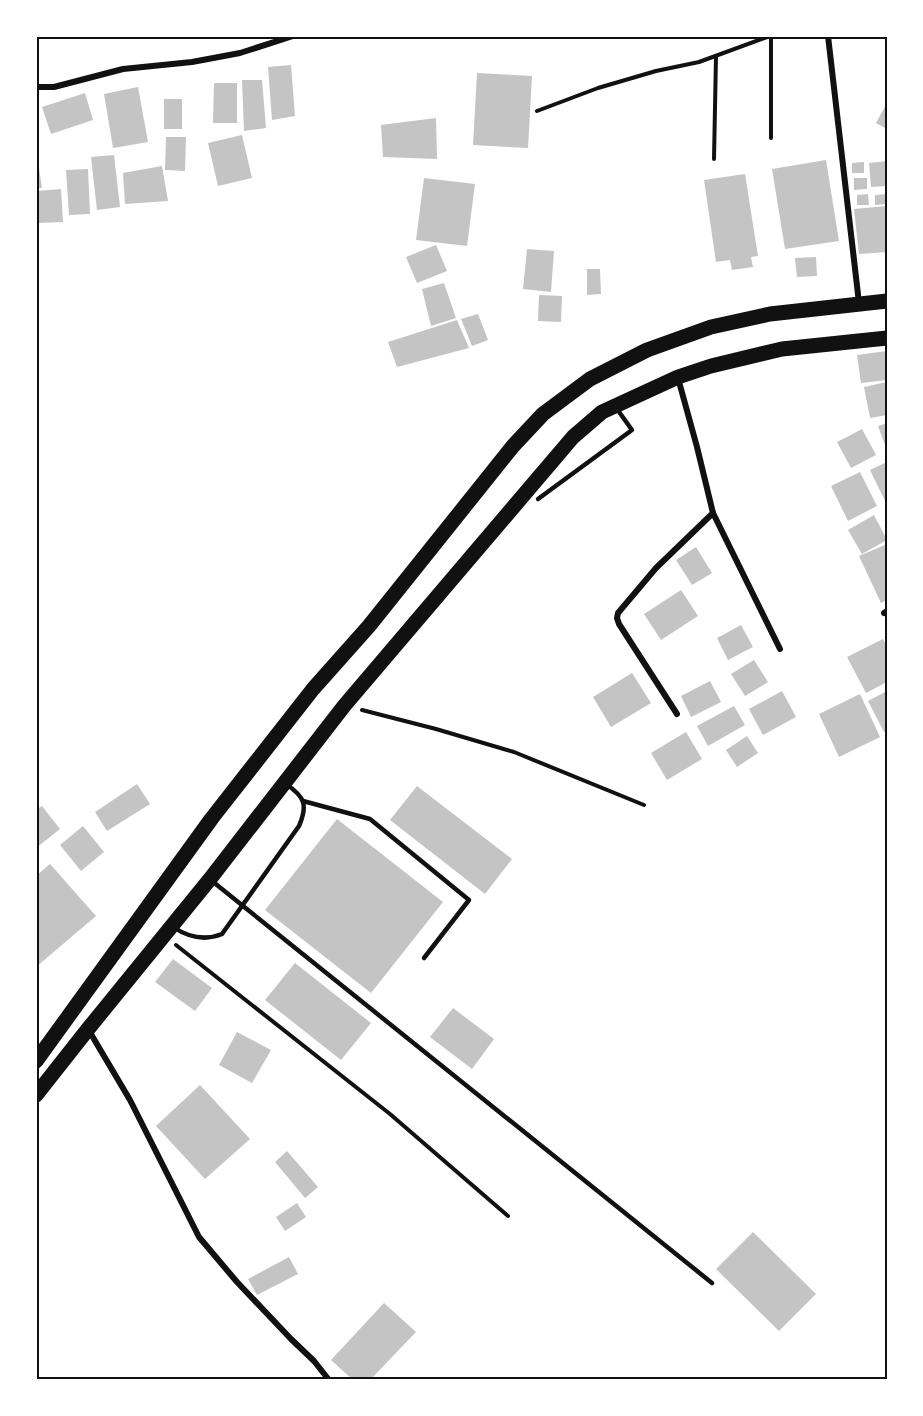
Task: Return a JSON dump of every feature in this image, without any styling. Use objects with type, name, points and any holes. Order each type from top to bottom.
[{"type":"highway","points":[[39,1054],[212,818],[313,689],[369,626],[500,462],[543,414],[590,379],[647,350],[711,327],[770,314],[887,301]]},
{"type":"highway","points":[[36,1095],[210,879],[344,706],[573,437],[602,412],[678,377],[711,366],[782,349],[887,338]]},
{"type":"street","points":[[36,87],[54,87],[123,69],[192,62],[240,53],[293,36]]},
{"type":"street","points":[[828,36],[859,304]]},
{"type":"street","points":[[678,377],[713,513],[780,649]]},
{"type":"street","points":[[677,714],[617,618],[618,613],[656,568],[713,513]]},
{"type":"street","points":[[88,1029],[130,1100],[199,1237],[237,1282],[314,1361],[329,1380]]},
{"type":"lane","points":[[538,499],[632,430],[615,407]]},
{"type":"lane","points":[[168,931],[195,937],[215,937],[222,934],[299,826],[305,808],[303,801],[284,783]]},
{"type":"lane","points":[[303,801],[370,819],[470,900],[424,958]]},
{"type":"lane","points":[[210,879],[712,1283]]},
{"type":"path","points":[[537,111],[598,88],[656,71],[699,62],[771,36],[771,138]]},
{"type":"path","points":[[714,159],[716,56]]},
{"type":"path","points":[[344,706],[436,729],[514,752],[644,805]]},
{"type":"path","points":[[168,931],[390,1114],[508,1216]]},
{"type":"building","points":[[291,65],[295,116],[272,120],[268,67]]},
{"type":"building","points":[[477,73],[532,76],[528,148],[473,145]]},
{"type":"building","points":[[242,80],[262,80],[266,128],[244,131]]},
{"type":"building","points":[[214,83],[237,83],[237,123],[213,123]]},
{"type":"building","points":[[138,87],[148,142],[113,148],[104,94]]},
{"type":"building","points":[[85,93],[93,120],[51,134],[42,107]]},
{"type":"building","points":[[164,99],[182,99],[182,129],[164,129]]},
{"type":"building","points":[[887,103],[887,129],[876,123]]},
{"type":"building","points":[[436,118],[437,159],[383,157],[381,125]]},
{"type":"building","points":[[242,135],[252,178],[218,186],[208,143]]},
{"type":"building","points":[[166,137],[186,137],[185,171],[165,170]]},
{"type":"building","points":[[37,155],[42,188],[36,188]]},
{"type":"building","points":[[114,155],[120,207],[97,210],[91,157]]},
{"type":"building","points":[[826,160],[839,241],[785,249],[772,169]]},
{"type":"building","points":[[887,161],[887,186],[871,187],[869,163]]},
{"type":"building","points":[[864,162],[864,173],[852,173],[852,163]]},
{"type":"building","points":[[162,166],[168,201],[125,204],[123,173]]},
{"type":"building","points":[[88,169],[90,214],[69,215],[66,170]]},
{"type":"building","points":[[745,174],[758,256],[751,257],[753,267],[732,270],[730,260],[716,262],[704,180]]},
{"type":"building","points":[[424,178],[475,184],[467,246],[416,240]]},
{"type":"building","points":[[854,178],[867,178],[867,189],[854,190]]},
{"type":"building","points":[[61,189],[63,222],[39,223],[37,191]]},
{"type":"building","points":[[868,194],[869,205],[857,205],[857,195]]},
{"type":"building","points":[[887,194],[887,204],[875,205],[875,195]]},
{"type":"building","points":[[887,206],[887,252],[859,254],[854,209]]},
{"type":"building","points":[[436,245],[447,271],[417,283],[406,257]]},
{"type":"building","points":[[527,249],[554,251],[551,292],[523,289]]},
{"type":"building","points":[[816,257],[817,276],[797,277],[795,258]]},
{"type":"building","points":[[587,269],[600,269],[601,294],[587,295]]},
{"type":"building","points":[[444,283],[456,318],[431,326],[422,289]]},
{"type":"building","points":[[539,295],[562,296],[561,322],[538,321]]},
{"type":"building","points":[[478,314],[488,340],[472,346],[461,319]]},
{"type":"building","points":[[457,320],[469,348],[397,367],[388,342]]},
{"type":"building","points":[[887,351],[887,380],[861,383],[857,355]]},
{"type":"building","points":[[887,382],[887,415],[870,418],[864,387]]},
{"type":"building","points":[[887,423],[887,445],[885,445],[878,426]]},
{"type":"building","points":[[862,429],[876,455],[851,468],[837,442]]},
{"type":"building","points":[[887,462],[887,505],[870,470]]},
{"type":"building","points":[[860,472],[877,506],[848,521],[831,486]]},
{"type":"building","points":[[874,515],[887,540],[862,554],[848,530]]},
{"type":"building","points":[[887,544],[887,600],[881,603],[859,556]]},
{"type":"building","points":[[696,547],[712,573],[692,585],[676,560]]},
{"type":"building","points":[[681,590],[698,616],[661,640],[644,614]]},
{"type":"building","points":[[741,625],[753,647],[728,660],[717,638]]},
{"type":"building","points":[[883,639],[887,647],[887,682],[866,693],[847,657]]},
{"type":"building","points":[[754,660],[768,682],[745,696],[731,674]]},
{"type":"building","points":[[632,673],[651,703],[611,727],[593,697]]},
{"type":"building","points":[[710,681],[721,702],[691,717],[681,696]]},
{"type":"building","points":[[782,691],[796,717],[763,735],[749,709]]},
{"type":"building","points":[[887,691],[887,731],[884,732],[868,701]]},
{"type":"building","points":[[860,694],[880,737],[839,757],[819,714]]},
{"type":"building","points":[[734,706],[745,725],[708,746],[697,726]]},
{"type":"building","points":[[686,732],[702,759],[667,780],[651,753]]},
{"type":"building","points":[[747,736],[758,753],[737,767],[726,750]]},
{"type":"building","points":[[137,784],[150,804],[107,831],[95,812]]},
{"type":"building","points":[[417,786],[512,859],[485,894],[390,820]]},
{"type":"building","points":[[42,806],[60,829],[36,848],[36,810]]},
{"type":"building","points":[[337,819],[443,902],[371,993],[265,910]]},
{"type":"building","points":[[83,826],[104,852],[81,871],[60,845]]},
{"type":"building","points":[[50,864],[96,916],[36,967],[36,876]]},
{"type":"building","points":[[173,959],[212,988],[195,1011],[155,982]]},
{"type":"building","points":[[295,963],[371,1023],[341,1060],[265,1000]]},
{"type":"building","points":[[453,1008],[494,1039],[472,1069],[430,1037]]},
{"type":"building","points":[[237,1032],[271,1050],[252,1083],[219,1065]]},
{"type":"building","points":[[200,1085],[250,1139],[205,1179],[156,1126]]},
{"type":"building","points":[[287,1151],[318,1187],[305,1198],[275,1162]]},
{"type":"building","points":[[297,1203],[306,1217],[285,1231],[276,1217]]},
{"type":"building","points":[[753,1232],[816,1294],[779,1331],[716,1269]]},
{"type":"building","points":[[289,1257],[298,1274],[257,1295],[248,1279]]},
{"type":"building","points":[[384,1303],[416,1332],[370,1380],[353,1380],[331,1360]]}]
